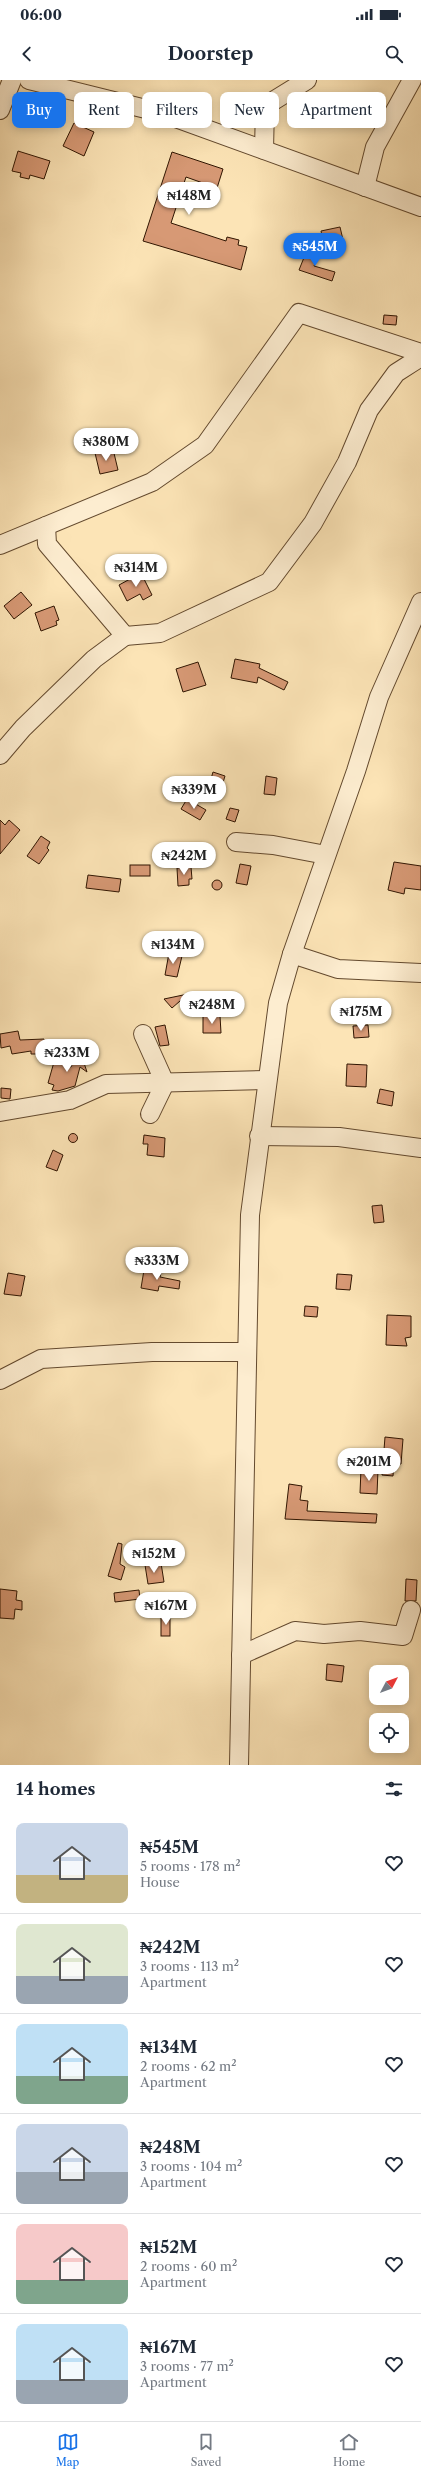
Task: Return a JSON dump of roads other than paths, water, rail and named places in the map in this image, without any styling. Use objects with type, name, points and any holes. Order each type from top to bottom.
[{"type":"street","points":[[0,110],[12,80]]},
{"type":"street","points":[[29,80],[162,113],[421,207]]},
{"type":"street","points":[[264,150],[265,106],[307,80]]},
{"type":"street","points":[[365,187],[375,147],[412,80]]},
{"type":"street","points":[[0,545],[152,482],[206,445],[299,313],[421,353]]},
{"type":"street","points":[[0,755],[23,728],[94,659],[125,636],[160,633],[269,582],[312,523],[347,462],[369,410],[396,373],[421,357]]},
{"type":"street","points":[[46,526],[47,544],[125,636]]},
{"type":"street","points":[[239,1765],[250,1215],[266,1080],[278,1003],[292,954],[378,697],[421,602]]},
{"type":"street","points":[[236,842],[273,845],[326,855]]},
{"type":"street","points":[[292,954],[338,969],[421,973]]},
{"type":"street","points":[[143,1034],[165,1083]]},
{"type":"street","points":[[0,1112],[70,1100],[106,1084],[266,1080]]},
{"type":"street","points":[[150,1114],[165,1083]]},
{"type":"street","points":[[259,1136],[339,1137],[421,1148]]},
{"type":"street","points":[[0,1380],[41,1359],[152,1352],[247,1352]]},
{"type":"street","points":[[0,1371],[25,1367]]},
{"type":"street","points":[[241,1655],[295,1631],[324,1634],[360,1631],[403,1636],[411,1610]]}]
